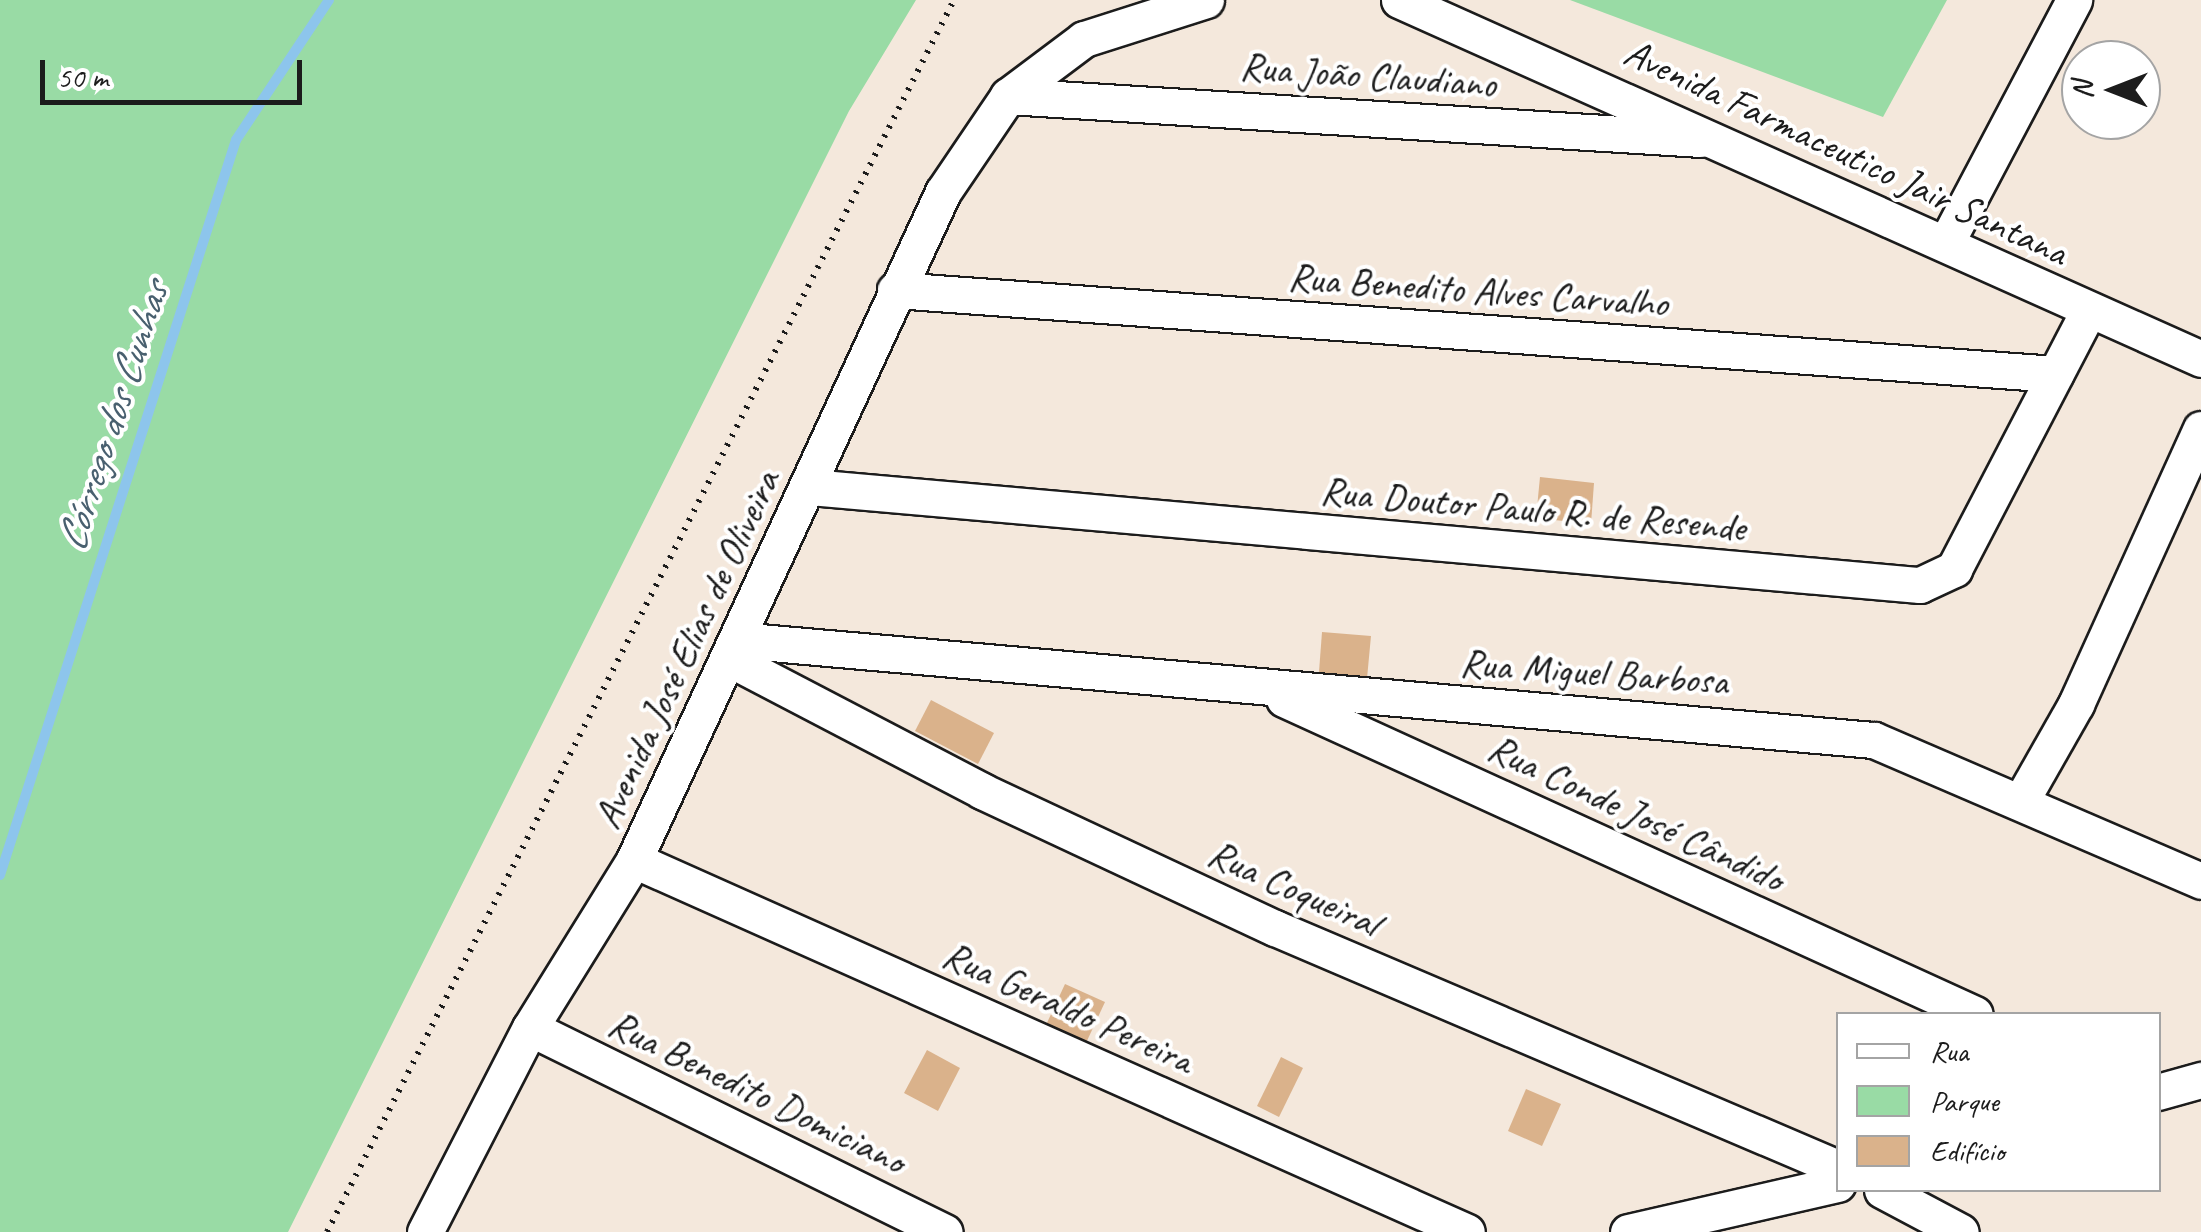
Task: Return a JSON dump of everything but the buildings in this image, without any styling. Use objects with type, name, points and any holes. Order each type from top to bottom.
[{"type":"street","points":[[1008,96],[1084,39],[1206,0]]},
{"type":"street","name":"Avenida Farmaceutico Jair Santana","points":[[1399,0],[1722,140],[2088,312],[2201,359]]},
{"type":"street","points":[[1946,243],[2074,0]]},
{"type":"street","name":"Rua João Claudiano","points":[[1008,96],[1722,140]]},
{"type":"street","name":"Avenida José Elias de Oliveira","points":[[425,1232],[530,1028],[634,860],[810,488],[943,192],[1008,96]]},
{"type":"street","name":"Rua Benedito Alves Carvalho","points":[[896,290],[2055,374]]},
{"type":"street","name":"Rua Doutor Paulo R. de Resende","points":[[810,488],[1920,586],[1954,569],[2088,312]]},
{"type":"street","points":[[2020,801],[2076,704],[2201,429]]},
{"type":"street","name":"Rua Miguel Barbosa","points":[[732,649],[1874,740],[2201,881]]},
{"type":"street","name":"Rua Coqueiral","points":[[732,649],[982,792],[1276,928],[1836,1167]]},
{"type":"street","name":"Rua Conde José Cândido","points":[[1263,690],[1971,1012]]},
{"type":"street","name":"Rua Geraldo Pereira","points":[[634,860],[1467,1232]]},
{"type":"street","name":"Rua Benedito Domiciano","points":[[530,1028],[945,1232]]},
{"type":"street","points":[[2161,1091],[2201,1080]]},
{"type":"street","points":[[1628,1232],[1836,1184]]},
{"type":"street","points":[[1886,1192],[1961,1232]]},
{"type":"path","points":[[326,1232],[954,0]]},
{"type":"green space","points":[[0,0],[916,0],[849,111],[288,1232],[0,1232]]},
{"type":"green space","points":[[1570,0],[1947,0],[1883,117]]},
{"type":"waterway","name":"Córrego dos Cunhas","points":[[0,875],[236,140],[329,0]]}]
